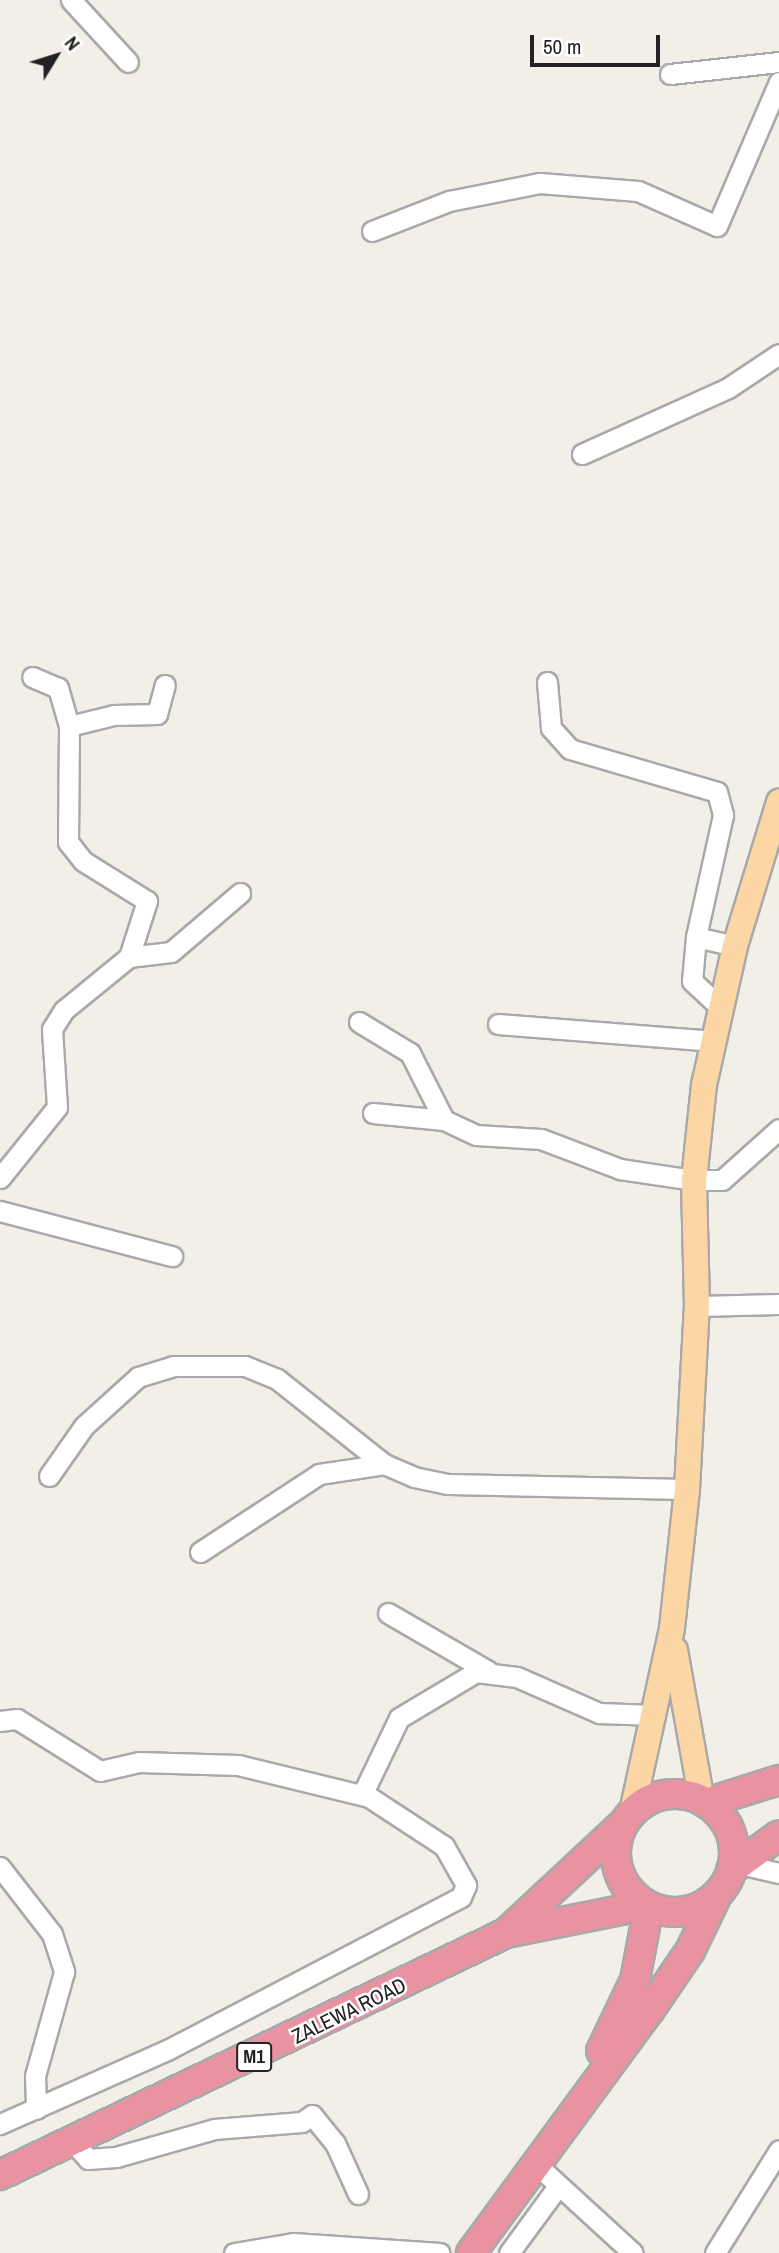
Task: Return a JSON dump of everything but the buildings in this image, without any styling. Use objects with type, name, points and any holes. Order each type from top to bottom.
[{"type":"highway","name":"M1","points":[[627,1819],[665,1795],[704,1802],[779,1780]]},
{"type":"highway","points":[[704,1802],[730,1832],[738,1868]]},
{"type":"highway","points":[[454,2253],[529,2157],[618,2023],[635,1980],[648,1905],[621,1876],[616,1850],[627,1819]]},
{"type":"highway","name":"ZALEWA ROAD","points":[[506,1933],[627,1819]]},
{"type":"highway","points":[[471,2253],[548,2176],[569,2125],[690,1951],[717,1895],[738,1868],[779,1835]]},
{"type":"highway","name":"M1","points":[[648,1905],[677,1912],[717,1895]]},
{"type":"highway","name":"ZALEWA ROAD","points":[[0,2175],[506,1933],[648,1905]]},
{"type":"main road","points":[[627,1819],[655,1715],[672,1628],[687,1489],[697,1307],[694,1180],[714,1041],[735,946],[779,802]]},
{"type":"main road","points":[[672,1628],[704,1802]]},
{"type":"street","points":[[71,0],[128,62]]},
{"type":"street","points":[[670,74],[779,62]]},
{"type":"street","points":[[372,231],[449,201],[540,183],[638,191],[717,226],[779,82]]},
{"type":"street","points":[[582,454],[728,388],[779,354]]},
{"type":"street","points":[[0,1178],[57,1107],[52,1028],[64,1010],[129,957],[147,901],[83,860],[68,842],[69,726],[58,688],[32,677]]},
{"type":"street","points":[[547,682],[551,728],[570,749],[717,792],[723,815],[696,937],[692,981],[722,1008]]},
{"type":"street","points":[[69,726],[114,715],[158,714],[165,685]]},
{"type":"street","points":[[129,957],[171,953],[240,893]]},
{"type":"street","points":[[696,937],[735,946]]},
{"type":"street","points":[[359,1022],[410,1053],[444,1120]]},
{"type":"street","points":[[498,1024],[714,1041]]},
{"type":"street","points":[[373,1113],[444,1120],[476,1135],[541,1139],[620,1169],[694,1180],[722,1180],[779,1129]]},
{"type":"street","points":[[0,1211],[172,1256]]},
{"type":"street","points":[[697,1307],[779,1304]]},
{"type":"street","points":[[49,1476],[83,1426],[138,1377],[173,1366],[245,1366],[277,1379],[384,1464],[447,1484],[687,1489]]},
{"type":"street","points":[[200,1552],[319,1474],[384,1464]]},
{"type":"street","points":[[388,1613],[488,1671],[599,1713],[655,1715]]},
{"type":"street","points":[[362,1795],[399,1718],[488,1671]]},
{"type":"street","points":[[0,2124],[167,2050],[461,1897],[464,1879],[444,1846],[362,1795],[237,1765],[139,1762],[100,1771],[2,1714]]},
{"type":"street","points":[[0,1867],[52,1934],[64,1972],[35,2076],[36,2109]]},
{"type":"street","points":[[738,1868],[779,1872]]},
{"type":"street","points":[[72,2141],[88,2159],[116,2157],[214,2129],[302,2122],[312,2115],[335,2143],[358,2194]]},
{"type":"street","points":[[715,2253],[779,2150]]},
{"type":"street","points":[[509,2253],[548,2176],[633,2253]]},
{"type":"street","points":[[234,2253],[293,2243],[440,2253]]}]
